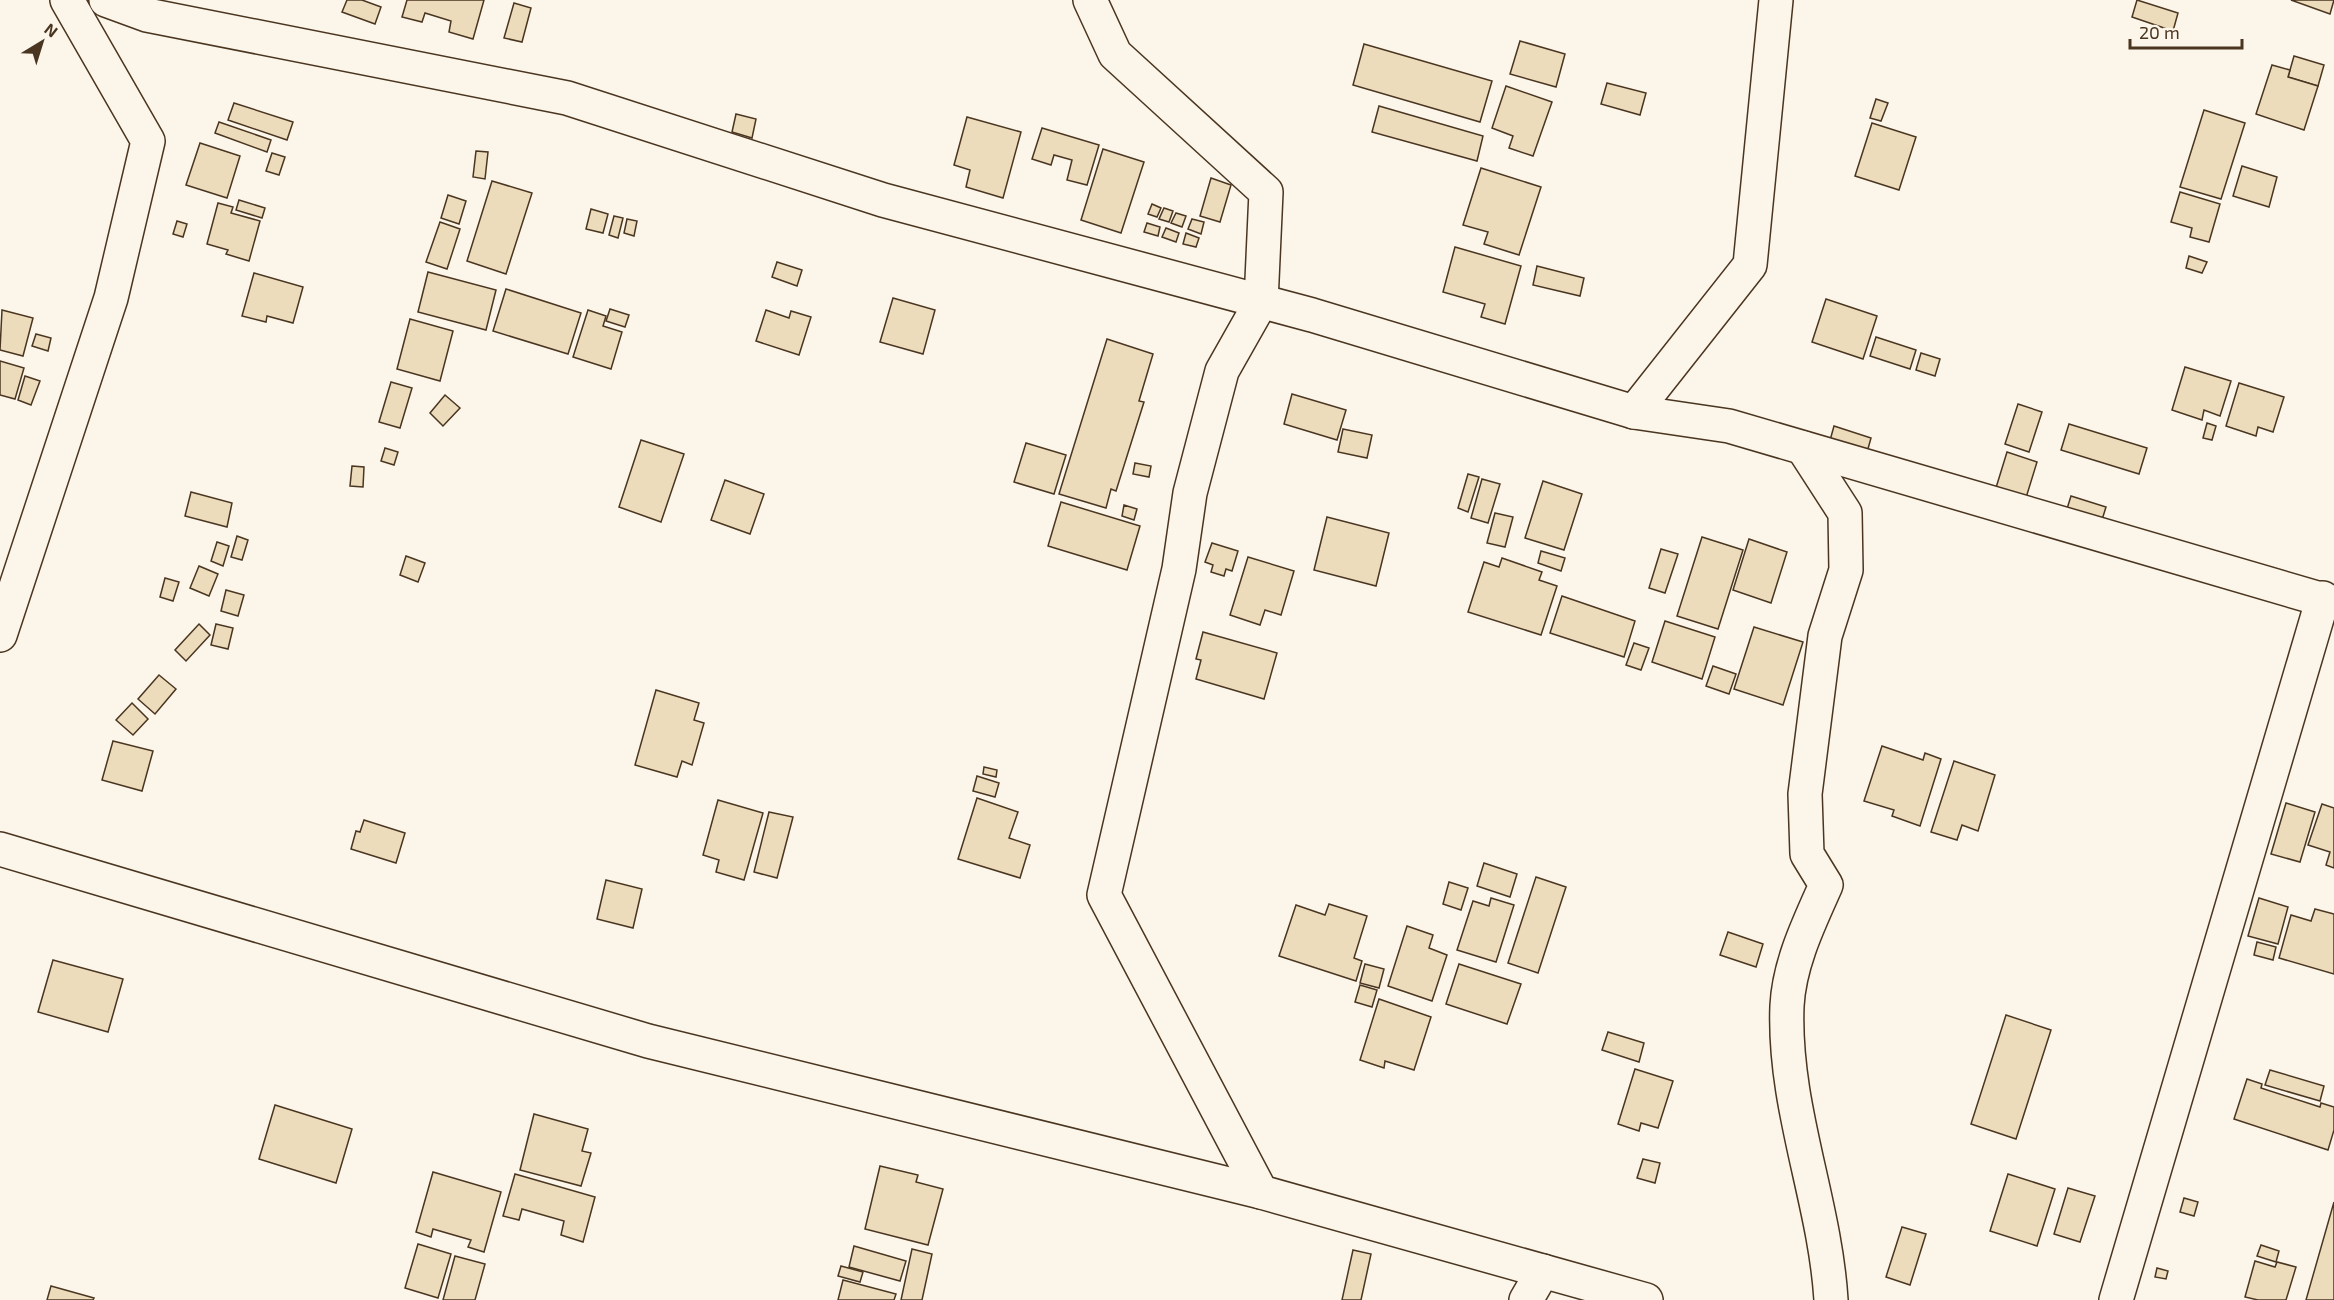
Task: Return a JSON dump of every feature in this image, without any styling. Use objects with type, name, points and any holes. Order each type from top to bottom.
[{"type":"street","points":[[0,635],[111,298],[148,141],[67,0]]},
{"type":"street","points":[[106,0],[149,7],[567,98],[884,200],[1312,315],[1634,412],[1729,426],[2244,579],[2328,601],[2116,1300]]},
{"type":"street","points":[[1090,0],[1115,54],[1266,192],[1261,302],[1222,371],[1219,382],[1190,494],[1179,569],[1104,895],[1261,1192]]},
{"type":"street","points":[[1634,412],[1750,265],[1776,0]]},
{"type":"street","points":[[1803,447],[1845,513],[1846,570],[1825,636],[1805,794],[1807,854],[1826,885],[1800,944],[1787,1005],[1792,1087],[1828,1256],[1831,1300]]},
{"type":"street","points":[[0,849],[648,1041],[1261,1192],[1646,1300]]},
{"type":"street","points":[[1526,1300],[1543,1271]]},
{"type":"building","points":[[347,0],[362,0],[381,7],[375,24],[342,12]]},
{"type":"building","points":[[407,0],[484,0],[473,39],[449,32],[451,21],[425,13],[422,22],[402,17]]},
{"type":"building","points":[[2137,0],[2178,13],[2173,31],[2132,17]]},
{"type":"building","points":[[2291,0],[2334,0],[2330,14]]},
{"type":"building","points":[[514,3],[531,8],[522,42],[504,38]]},
{"type":"building","points":[[1520,41],[1565,54],[1556,87],[1510,74]]},
{"type":"building","points":[[1364,44],[1492,81],[1480,122],[1353,85]]},
{"type":"building","points":[[2294,56],[2324,65],[2318,86],[2288,77]]},
{"type":"building","points":[[2272,65],[2290,70],[2288,77],[2318,86],[2304,130],[2256,114]]},
{"type":"building","points":[[1607,83],[1646,93],[1640,115],[1601,104]]},
{"type":"building","points":[[1506,86],[1552,102],[1533,156],[1509,148],[1513,136],[1492,128]]},
{"type":"building","points":[[1876,99],[1888,103],[1881,121],[1870,118]]},
{"type":"building","points":[[234,103],[293,122],[287,140],[228,120]]},
{"type":"building","points":[[1379,106],[1483,136],[1477,161],[1372,132]]},
{"type":"building","points":[[2204,110],[2245,123],[2221,199],[2180,187]]},
{"type":"building","points":[[736,114],[756,119],[752,138],[732,132]]},
{"type":"building","points":[[967,117],[1021,132],[1003,198],[966,187],[970,170],[954,165]]},
{"type":"building","points":[[219,122],[271,140],[267,152],[215,133]]},
{"type":"building","points":[[1872,123],[1916,137],[1899,190],[1855,176]]},
{"type":"building","points":[[1042,128],[1099,145],[1087,185],[1067,180],[1072,160],[1054,155],[1051,165],[1032,159]]},
{"type":"building","points":[[200,143],[240,156],[227,198],[186,185]]},
{"type":"building","points":[[1103,149],[1144,162],[1121,233],[1081,220]]},
{"type":"building","points":[[476,151],[488,152],[485,179],[473,177]]},
{"type":"building","points":[[272,153],[285,157],[279,175],[266,171]]},
{"type":"building","points":[[2242,166],[2277,177],[2269,207],[2233,196]]},
{"type":"building","points":[[1481,168],[1541,187],[1519,255],[1484,244],[1488,232],[1463,225]]},
{"type":"building","points":[[1211,178],[1231,185],[1220,222],[1200,216]]},
{"type":"building","points":[[492,181],[532,193],[506,274],[467,261]]},
{"type":"building","points":[[2180,192],[2220,204],[2209,242],[2190,237],[2192,228],[2171,222]]},
{"type":"building","points":[[448,195],[466,201],[459,224],[441,218]]},
{"type":"building","points":[[239,200],[265,208],[262,218],[236,210]]},
{"type":"building","points":[[218,203],[233,207],[231,213],[260,221],[249,261],[226,254],[228,250],[207,244]]},
{"type":"building","points":[[1152,204],[1161,208],[1157,217],[1148,214]]},
{"type":"building","points":[[1164,208],[1173,211],[1169,222],[1159,219]]},
{"type":"building","points":[[591,209],[608,214],[603,233],[586,229]]},
{"type":"building","points":[[1176,213],[1186,216],[1182,227],[1171,223]]},
{"type":"building","points":[[614,216],[623,218],[618,238],[609,235]]},
{"type":"building","points":[[627,219],[637,221],[634,236],[624,233]]},
{"type":"building","points":[[1192,219],[1204,222],[1201,234],[1188,229]]},
{"type":"building","points":[[177,221],[187,224],[183,237],[173,234]]},
{"type":"building","points":[[440,222],[460,229],[447,269],[426,262]]},
{"type":"building","points":[[1147,223],[1160,227],[1158,236],[1144,232]]},
{"type":"building","points":[[1166,228],[1179,233],[1176,242],[1162,237]]},
{"type":"building","points":[[1186,233],[1199,238],[1196,247],[1183,244]]},
{"type":"building","points":[[1455,247],[1521,266],[1505,324],[1481,317],[1485,304],[1443,292]]},
{"type":"building","points":[[2189,256],[2207,262],[2202,273],[2186,268]]},
{"type":"building","points":[[777,262],[802,270],[797,286],[772,277]]},
{"type":"building","points":[[1537,266],[1584,278],[1580,296],[1533,285]]},
{"type":"building","points":[[428,272],[496,290],[486,330],[418,312]]},
{"type":"building","points":[[254,273],[303,287],[293,323],[267,316],[266,322],[242,316]]},
{"type":"building","points":[[506,289],[581,313],[568,354],[493,331]]},
{"type":"building","points":[[893,298],[935,310],[923,354],[880,342]]},
{"type":"building","points":[[1826,299],[1877,316],[1863,359],[1812,342]]},
{"type":"building","points":[[610,309],[629,315],[625,327],[606,321]]},
{"type":"building","points":[[2,310],[33,318],[23,356],[0,350]]},
{"type":"building","points":[[588,310],[606,316],[603,326],[622,332],[611,369],[573,357]]},
{"type":"building","points":[[766,310],[789,318],[791,311],[811,317],[799,355],[756,341]]},
{"type":"building","points":[[410,319],[453,331],[440,381],[397,369]]},
{"type":"building","points":[[36,334],[51,338],[48,351],[32,346]]},
{"type":"building","points":[[1876,337],[1916,350],[1910,369],[1870,356]]},
{"type":"building","points":[[1107,339],[1153,354],[1139,401],[1144,402],[1116,491],[1111,489],[1106,508],[1059,494]]},
{"type":"building","points":[[1921,353],[1940,359],[1935,376],[1916,370]]},
{"type":"building","points":[[0,361],[24,368],[15,399],[0,395]]},
{"type":"building","points":[[2185,367],[2231,381],[2220,416],[2204,410],[2202,420],[2172,410]]},
{"type":"building","points":[[25,376],[40,381],[31,405],[18,400]]},
{"type":"building","points":[[391,382],[412,388],[400,428],[379,422]]},
{"type":"building","points":[[2239,383],[2284,397],[2273,432],[2258,427],[2256,436],[2226,426]]},
{"type":"building","points":[[1292,394],[1346,410],[1337,440],[1284,424]]},
{"type":"building","points":[[445,395],[460,408],[443,426],[430,413]]},
{"type":"building","points":[[2018,404],[2042,412],[2029,452],[2005,444]]},
{"type":"building","points":[[2207,423],[2216,426],[2212,440],[2203,438]]},
{"type":"building","points":[[2069,424],[2147,448],[2139,474],[2061,450]]},
{"type":"building","points":[[1834,426],[1871,438],[1866,456],[1829,444]]},
{"type":"building","points":[[1343,429],[1372,435],[1367,458],[1338,452]]},
{"type":"building","points":[[641,440],[684,454],[661,522],[619,507]]},
{"type":"building","points":[[1026,443],[1066,455],[1054,494],[1014,482]]},
{"type":"building","points":[[385,448],[398,452],[394,465],[381,461]]},
{"type":"building","points":[[2007,452],[2037,462],[2025,501],[1995,491]]},
{"type":"building","points":[[1135,463],[1151,466],[1149,477],[1133,474]]},
{"type":"building","points":[[352,466],[364,467],[363,487],[350,486]]},
{"type":"building","points":[[1468,474],[1479,477],[1468,512],[1458,508]]},
{"type":"building","points":[[1482,479],[1500,484],[1488,523],[1471,518]]},
{"type":"building","points":[[725,480],[764,494],[750,534],[711,520]]},
{"type":"building","points":[[1543,481],[1582,494],[1564,550],[1525,538]]},
{"type":"building","points":[[191,492],[232,503],[227,527],[185,516]]},
{"type":"building","points":[[2071,496],[2106,507],[2101,523],[2066,512]]},
{"type":"building","points":[[1061,502],[1140,526],[1127,570],[1048,546]]},
{"type":"building","points":[[1124,505],[1137,509],[1134,520],[1122,516]]},
{"type":"building","points":[[1495,513],[1513,517],[1505,547],[1487,543]]},
{"type":"building","points":[[1327,517],[1389,533],[1376,586],[1314,570]]},
{"type":"building","points":[[237,536],[248,540],[242,560],[231,557]]},
{"type":"building","points":[[1702,537],[1743,550],[1718,629],[1677,616]]},
{"type":"building","points":[[1749,539],[1787,552],[1771,603],[1733,590]]},
{"type":"building","points":[[217,542],[229,546],[223,566],[211,561]]},
{"type":"building","points":[[1212,543],[1238,551],[1232,571],[1226,569],[1224,576],[1211,572],[1213,565],[1205,562]]},
{"type":"building","points":[[1661,549],[1678,554],[1665,593],[1649,588]]},
{"type":"building","points":[[1541,551],[1565,558],[1561,571],[1538,563]]},
{"type":"building","points":[[406,556],[425,563],[418,582],[400,575]]},
{"type":"building","points":[[1248,557],[1294,571],[1281,615],[1265,610],[1260,625],[1230,615]]},
{"type":"building","points":[[1502,558],[1542,572],[1539,580],[1557,586],[1541,635],[1468,612],[1484,562],[1499,567]]},
{"type":"building","points":[[199,566],[218,574],[209,596],[190,588]]},
{"type":"building","points":[[165,578],[179,582],[173,601],[160,597]]},
{"type":"building","points":[[226,590],[244,595],[238,616],[221,611]]},
{"type":"building","points":[[1562,596],[1635,621],[1624,657],[1550,633]]},
{"type":"building","points":[[1665,621],[1715,637],[1702,679],[1652,662]]},
{"type":"building","points":[[199,624],[210,635],[186,661],[175,650]]},
{"type":"building","points":[[216,624],[233,628],[228,649],[211,645]]},
{"type":"building","points":[[1754,627],[1803,642],[1783,705],[1734,689]]},
{"type":"building","points":[[1203,632],[1277,653],[1264,699],[1196,679],[1201,660],[1196,659]]},
{"type":"building","points":[[1634,643],[1649,648],[1641,670],[1626,665]]},
{"type":"building","points":[[1713,666],[1736,674],[1729,694],[1706,686]]},
{"type":"building","points":[[159,675],[176,689],[155,714],[138,699]]},
{"type":"building","points":[[656,690],[699,703],[694,720],[704,723],[692,765],[682,761],[677,777],[635,765]]},
{"type":"building","points":[[132,703],[148,719],[133,735],[116,720]]},
{"type":"building","points":[[113,741],[153,751],[142,791],[102,780]]},
{"type":"building","points":[[1882,746],[1923,760],[1925,753],[1941,759],[1920,826],[1892,816],[1894,810],[1864,801]]},
{"type":"building","points":[[1954,761],[1995,775],[1978,831],[1962,825],[1957,840],[1931,832]]},
{"type":"building","points":[[984,767],[997,770],[996,777],[983,774]]},
{"type":"building","points":[[977,776],[999,783],[995,797],[973,791]]},
{"type":"building","points":[[977,798],[1018,812],[1009,838],[1030,845],[1020,878],[958,859]]},
{"type":"building","points":[[718,800],[763,813],[744,880],[716,872],[719,860],[703,855]]},
{"type":"building","points":[[2286,803],[2315,812],[2300,862],[2271,854]]},
{"type":"building","points":[[2322,804],[2334,808],[2334,868],[2326,865],[2330,852],[2308,845]]},
{"type":"building","points":[[769,812],[793,817],[777,878],[754,872]]},
{"type":"building","points":[[364,820],[405,833],[396,863],[351,849],[356,831],[360,832]]},
{"type":"building","points":[[1484,863],[1517,874],[1510,897],[1477,886]]},
{"type":"building","points":[[1536,877],[1566,887],[1538,973],[1508,963]]},
{"type":"building","points":[[606,880],[642,889],[633,928],[597,919]]},
{"type":"building","points":[[1449,882],[1468,888],[1461,910],[1443,904]]},
{"type":"building","points":[[1491,898],[1514,905],[1496,962],[1457,950],[1473,901],[1489,906]]},
{"type":"building","points":[[2259,898],[2288,907],[2278,944],[2248,936]]},
{"type":"building","points":[[1329,904],[1367,916],[1354,958],[1362,961],[1356,981],[1279,956],[1296,905],[1325,915]]},
{"type":"building","points":[[2315,909],[2334,914],[2334,974],[2279,958],[2291,915],[2311,921]]},
{"type":"building","points":[[1407,926],[1433,935],[1429,948],[1447,955],[1432,1001],[1388,986]]},
{"type":"building","points":[[1728,932],[1763,944],[1756,967],[1720,955]]},
{"type":"building","points":[[2257,942],[2276,947],[2273,960],[2254,955]]},
{"type":"building","points":[[53,960],[123,979],[108,1032],[38,1012]]},
{"type":"building","points":[[1365,964],[1384,969],[1379,988],[1360,983]]},
{"type":"building","points":[[1459,964],[1521,984],[1507,1024],[1446,1004]]},
{"type":"building","points":[[1360,985],[1377,990],[1372,1007],[1355,1002]]},
{"type":"building","points":[[1379,999],[1431,1017],[1414,1070],[1385,1061],[1384,1068],[1360,1060]]},
{"type":"building","points":[[2006,1015],[2051,1030],[2016,1139],[1971,1124]]},
{"type":"building","points":[[1608,1032],[1644,1043],[1639,1062],[1602,1050]]},
{"type":"building","points":[[1635,1069],[1673,1081],[1658,1128],[1641,1123],[1639,1131],[1618,1124]]},
{"type":"building","points":[[2270,1070],[2324,1086],[2320,1101],[2265,1085]]},
{"type":"building","points":[[2247,1079],[2262,1084],[2261,1088],[2320,1107],[2321,1103],[2334,1107],[2334,1130],[2328,1150],[2234,1119]]},
{"type":"building","points":[[275,1105],[352,1129],[336,1183],[259,1159]]},
{"type":"building","points":[[534,1114],[588,1129],[582,1151],[591,1153],[581,1186],[520,1170]]},
{"type":"building","points":[[1643,1159],[1660,1163],[1655,1183],[1637,1178]]},
{"type":"building","points":[[880,1166],[918,1175],[916,1182],[943,1189],[928,1245],[865,1229]]},
{"type":"building","points":[[433,1172],[501,1192],[484,1252],[468,1247],[471,1240],[433,1229],[431,1237],[416,1232]]},
{"type":"building","points":[[515,1174],[595,1197],[583,1242],[561,1235],[564,1221],[522,1209],[519,1220],[503,1216]]},
{"type":"building","points":[[2008,1174],[2055,1189],[2037,1246],[1990,1231]]},
{"type":"building","points":[[2068,1188],[2095,1196],[2080,1242],[2054,1234]]},
{"type":"building","points":[[2184,1198],[2198,1202],[2194,1216],[2180,1212]]},
{"type":"building","points":[[2334,1202],[2334,1300],[2306,1300]]},
{"type":"building","points":[[1902,1227],[1926,1234],[1910,1285],[1886,1277]]},
{"type":"building","points":[[418,1244],[451,1254],[438,1298],[405,1288]]},
{"type":"building","points":[[2261,1245],[2279,1251],[2276,1262],[2257,1256]]},
{"type":"building","points":[[854,1246],[906,1261],[900,1281],[849,1267]]},
{"type":"building","points":[[912,1249],[932,1254],[922,1300],[901,1300]]},
{"type":"building","points":[[1353,1250],[1371,1254],[1361,1300],[1342,1300]]},
{"type":"building","points":[[455,1256],[485,1264],[475,1300],[443,1300]]},
{"type":"building","points":[[2255,1261],[2275,1267],[2277,1262],[2296,1267],[2286,1300],[2258,1300],[2245,1297]]},
{"type":"building","points":[[841,1266],[863,1272],[860,1282],[838,1276]]},
{"type":"building","points":[[2157,1268],[2168,1271],[2166,1279],[2155,1277]]},
{"type":"building","points":[[843,1280],[896,1294],[894,1300],[838,1300]]},
{"type":"building","points":[[51,1286],[94,1298],[93,1300],[47,1300]]}]
